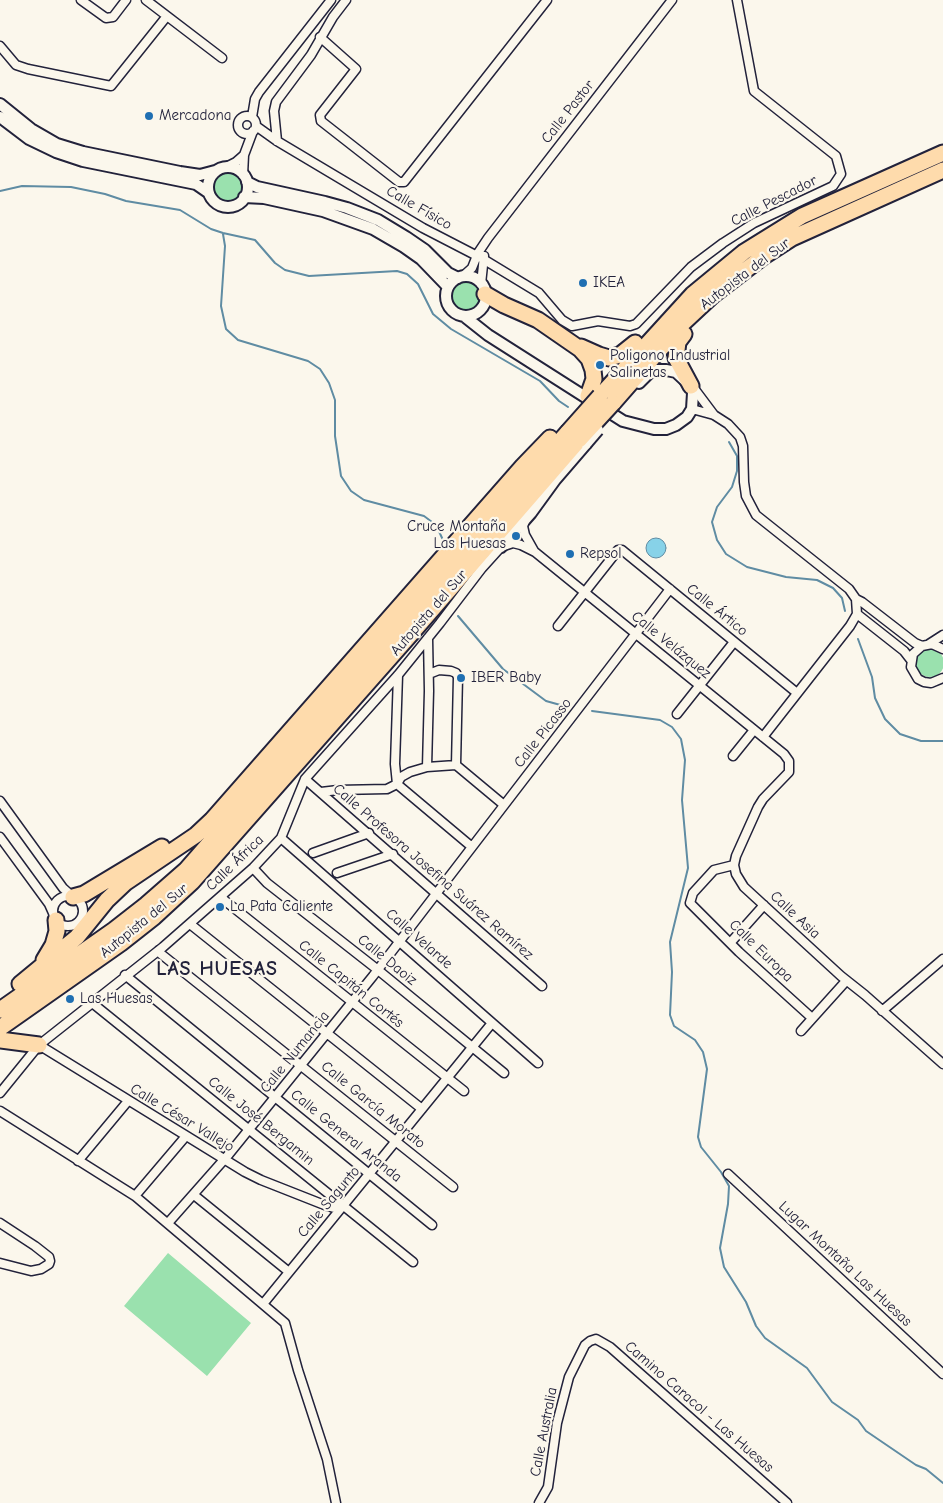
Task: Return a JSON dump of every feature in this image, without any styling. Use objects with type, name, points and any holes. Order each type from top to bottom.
[{"type":"highway","name":"Autopista del Sur","points":[[0,1028],[121,942],[192,882],[410,636],[602,399],[675,312],[693,294],[730,263],[773,233],[802,216],[943,153]]},
{"type":"highway","name":"Autopista del Sur","points":[[602,399],[713,295],[764,256],[792,238],[943,170]]},
{"type":"highway","points":[[643,378],[709,308],[792,238]]},
{"type":"highway","points":[[482,299],[504,305],[538,320],[571,342],[598,356],[609,358],[620,354],[646,332],[675,312]]},
{"type":"highway","points":[[684,334],[678,342],[676,358],[691,386]]},
{"type":"highway","points":[[571,342],[588,360],[602,399]]},
{"type":"highway","points":[[602,399],[634,343]]},
{"type":"highway","name":"Autopista del Sur","points":[[0,1010],[146,906],[186,870],[574,435]]},
{"type":"highway","points":[[0,998],[77,937],[107,900],[125,883],[196,835],[212,820],[523,466],[574,435]]},
{"type":"highway","points":[[410,636],[431,618],[555,480]]},
{"type":"highway","points":[[462,584],[482,568]]},
{"type":"highway","points":[[73,897],[84,894],[160,848],[199,830],[212,820]]},
{"type":"highway","points":[[18,985],[44,960],[54,944],[57,931],[55,917]]},
{"type":"highway","points":[[0,1040],[39,1046]]},
{"type":"street","points":[[81,0],[106,18],[113,16],[126,0]]},
{"type":"street","points":[[146,0],[222,58]]},
{"type":"street","points":[[0,117],[29,139],[56,152],[83,161],[196,184],[209,193],[216,203],[228,206],[235,205],[244,198],[247,190],[244,156],[255,129],[256,123],[252,117],[255,99],[331,0]]},
{"type":"street","points":[[277,141],[274,111],[276,102],[311,55],[320,37],[346,0]]},
{"type":"street","points":[[320,37],[356,68],[320,115],[321,120],[399,182],[404,182],[547,0]]},
{"type":"street","name":"Calle Pastor","points":[[461,277],[480,258],[485,243],[672,0]]},
{"type":"street","name":"Calle Pescador","points":[[562,320],[572,326],[598,321],[622,326],[636,324],[691,267],[723,243],[754,223],[833,186],[841,174],[836,156],[756,94],[752,88],[737,0]]},
{"type":"street","points":[[0,46],[16,65],[111,86],[167,16]]},
{"type":"street","points":[[0,104],[31,130],[58,144],[83,152],[200,175],[215,172],[244,156]]},
{"type":"street","points":[[247,147],[238,125],[240,119],[245,116],[252,117]]},
{"type":"street","points":[[242,132],[248,134],[255,129]]},
{"type":"street","name":"Calle Físico","points":[[255,129],[423,228],[480,258],[539,293],[562,320]]},
{"type":"street","points":[[226,167],[237,169],[257,187],[347,208],[378,220],[425,250],[448,273],[473,278],[482,299],[481,325],[488,335]]},
{"type":"street","points":[[209,193],[208,185],[210,178],[215,172]]},
{"type":"street","points":[[244,198],[264,198],[323,211],[373,229],[421,259],[448,287]]},
{"type":"street","points":[[462,248],[485,243]]},
{"type":"street","name":"Calle Pastor","points":[[480,258],[482,299]]},
{"type":"street","points":[[461,277],[448,287],[446,300],[452,311],[464,316],[488,335],[623,421],[654,430],[666,429],[676,425],[687,417],[692,409],[693,394],[691,386]]},
{"type":"street","points":[[464,316],[474,314],[482,299]]},
{"type":"street","points":[[501,547],[543,499],[555,480],[574,435],[602,399],[656,370],[671,371],[682,376],[714,415]]},
{"type":"street","points":[[692,409],[714,415],[728,424],[740,437],[744,446],[746,496],[756,515],[849,589],[856,599],[915,643],[942,646]]},
{"type":"street","name":"Calle Velázquez","points":[[525,521],[523,526],[525,535],[535,552]]},
{"type":"street","name":"Calle Velázquez","points":[[501,547],[512,543],[535,552],[784,754],[790,761],[789,772],[763,799],[758,807],[736,856],[734,865]]},
{"type":"street","name":"Calle África","points":[[0,1093],[39,1046],[91,1002],[190,924],[253,868],[281,838],[306,779],[398,674],[482,568],[501,547]]},
{"type":"street","name":"Calle Ártico","points":[[584,593],[618,550],[622,550],[734,642],[799,691]]},
{"type":"street","name":"Calle Picasso","points":[[437,893],[670,589]]},
{"type":"street","points":[[558,626],[584,593]]},
{"type":"street","points":[[763,737],[857,614],[856,599]]},
{"type":"street","points":[[857,614],[904,651],[911,660]]},
{"type":"street","points":[[943,636],[913,654],[911,660],[911,667],[918,679],[931,683],[943,678]]},
{"type":"street","points":[[427,767],[428,638]]},
{"type":"street","points":[[677,714],[734,642]]},
{"type":"street","points":[[429,659],[439,670]]},
{"type":"street","points":[[429,674],[439,670],[451,671],[456,673],[458,677],[456,765]]},
{"type":"street","points":[[398,674],[397,784],[472,847]]},
{"type":"street","points":[[733,756],[754,730]]},
{"type":"street","points":[[322,792],[387,789],[397,784],[401,777],[410,772],[427,767],[456,765],[504,805]]},
{"type":"street","name":"Calle Profesora Josefina Suárez Ramírez","points":[[306,779],[542,986]]},
{"type":"street","points":[[0,801],[63,888],[80,903],[82,908],[81,918],[69,926],[60,923],[49,904],[0,837]]},
{"type":"street","points":[[313,853],[369,834]]},
{"type":"street","name":"Calle Velarde","points":[[281,838],[538,1063]]},
{"type":"street","points":[[337,874],[392,854]]},
{"type":"street","name":"Calle Europa","points":[[734,865],[714,870],[693,892],[690,903],[812,1018]]},
{"type":"street","name":"Calle Asia","points":[[734,865],[739,880],[764,905],[846,981],[865,995],[943,1064]]},
{"type":"street","name":"Calle Daoiz","points":[[253,868],[267,883],[378,970],[504,1073]]},
{"type":"street","name":"Calle Numancia","points":[[168,1224],[225,1160],[401,942],[437,893]]},
{"type":"street","name":"Calle Capitán Cortés","points":[[222,896],[224,900],[464,1091]]},
{"type":"street","points":[[55,917],[54,904],[60,898],[73,897]]},
{"type":"street","points":[[731,942],[764,905]]},
{"type":"street","points":[[190,924],[422,1109]]},
{"type":"street","name":"Calle García Morato","points":[[159,950],[161,954],[453,1187]]},
{"type":"street","points":[[882,1011],[943,959]]},
{"type":"street","name":"Calle General Aranda","points":[[125,975],[432,1225]]},
{"type":"street","points":[[800,1031],[846,981]]},
{"type":"street","name":"Calle José Bergamin","points":[[91,1002],[413,1262]]},
{"type":"street","name":"Calle Sagunto","points":[[263,1304],[492,1023]]},
{"type":"street","name":"Calle César Vallejo","points":[[39,1046],[261,1180],[327,1206],[336,1208],[344,1205]]},
{"type":"street","points":[[78,1161],[128,1101]]},
{"type":"street","points":[[0,1111],[135,1196],[285,1323],[298,1370],[327,1458],[336,1503]]},
{"type":"street","points":[[135,1196],[186,1136]]},
{"type":"street","name":"Lugar Montaña Las Huesas","points":[[728,1174],[943,1374]]},
{"type":"street","points":[[317,1201],[326,1198],[328,1192]]},
{"type":"street","points":[[194,1195],[289,1272]]},
{"type":"street","points":[[327,1206],[331,1220]]},
{"type":"street","points":[[0,1223],[35,1246],[49,1257],[50,1261],[49,1264],[40,1269],[31,1271],[0,1263]]},
{"type":"street","name":"Camino Caracol - Las Huesas","points":[[590,1340],[596,1339],[610,1347],[787,1503]]},
{"type":"street","name":"Calle Australia","points":[[539,1503],[548,1487],[557,1423],[569,1377],[585,1345],[590,1340]]},
{"type":"green space","points":[[228,172],[239,176],[243,187],[239,198],[228,202],[217,198],[213,187],[217,176]]},
{"type":"green space","points":[[466,281],[477,285],[481,296],[477,307],[466,311],[455,307],[451,296],[455,285]]},
{"type":"green space","points":[[930,649],[940,653],[944,663],[940,673],[930,677],[920,673],[916,663],[920,653]]},
{"type":"green space","points":[[168,1253],[251,1323],[207,1376],[124,1306]]},
{"type":"water","points":[[652,538],[660,538],[666,544],[666,552],[660,558],[652,558],[646,552],[646,544]]},
{"type":"waterway","points":[[0,191],[22,186],[71,187],[105,194],[126,201],[180,210],[211,229],[255,240],[275,263],[285,270],[309,276],[397,271],[407,274],[418,284],[433,314],[451,329],[540,381],[559,401],[568,407]]},
{"type":"waterway","points":[[223,234],[225,246],[221,306],[226,329],[238,340],[308,361],[320,369],[329,383],[335,400],[335,436],[341,476],[351,491],[364,500],[424,516],[436,525],[443,540]]},
{"type":"waterway","points":[[729,442],[737,456],[737,471],[732,487],[717,507],[712,522],[717,540],[726,554],[747,567],[786,577],[817,580],[833,588],[842,598],[845,611]]},
{"type":"waterway","points":[[458,616],[503,669],[546,701],[564,706]]},
{"type":"waterway","points":[[858,639],[872,677],[875,698],[885,719],[900,734],[921,741],[943,741]]},
{"type":"waterway","points":[[592,711],[660,720],[672,727],[681,739],[685,760],[682,800],[688,868],[670,942],[672,972],[670,1015],[674,1026],[695,1040],[703,1052],[707,1069],[698,1137],[701,1147],[721,1172],[729,1186],[728,1204],[720,1248],[724,1267],[746,1302],[756,1326],[765,1338],[807,1368],[832,1402],[858,1420],[866,1431],[916,1465],[926,1469],[943,1483]]},
{"type":"place","name":"Mercadona","points":[[149,116]]},
{"type":"place","name":"IKEA","points":[[583,283]]},
{"type":"place","name":"Poligono Industrial Salinetas","points":[[600,365]]},
{"type":"place","name":"Cruce Montaña Las Huesas","points":[[516,536]]},
{"type":"place","name":"Repsol","points":[[570,554]]},
{"type":"place","name":"IBER Baby","points":[[461,678]]},
{"type":"place","name":"La Pata Caliente","points":[[220,907]]},
{"type":"place","name":"Las Huesas","points":[[70,999]]},
{"type":"district","name":"LAS HUESAS","points":[[217,969]]}]
